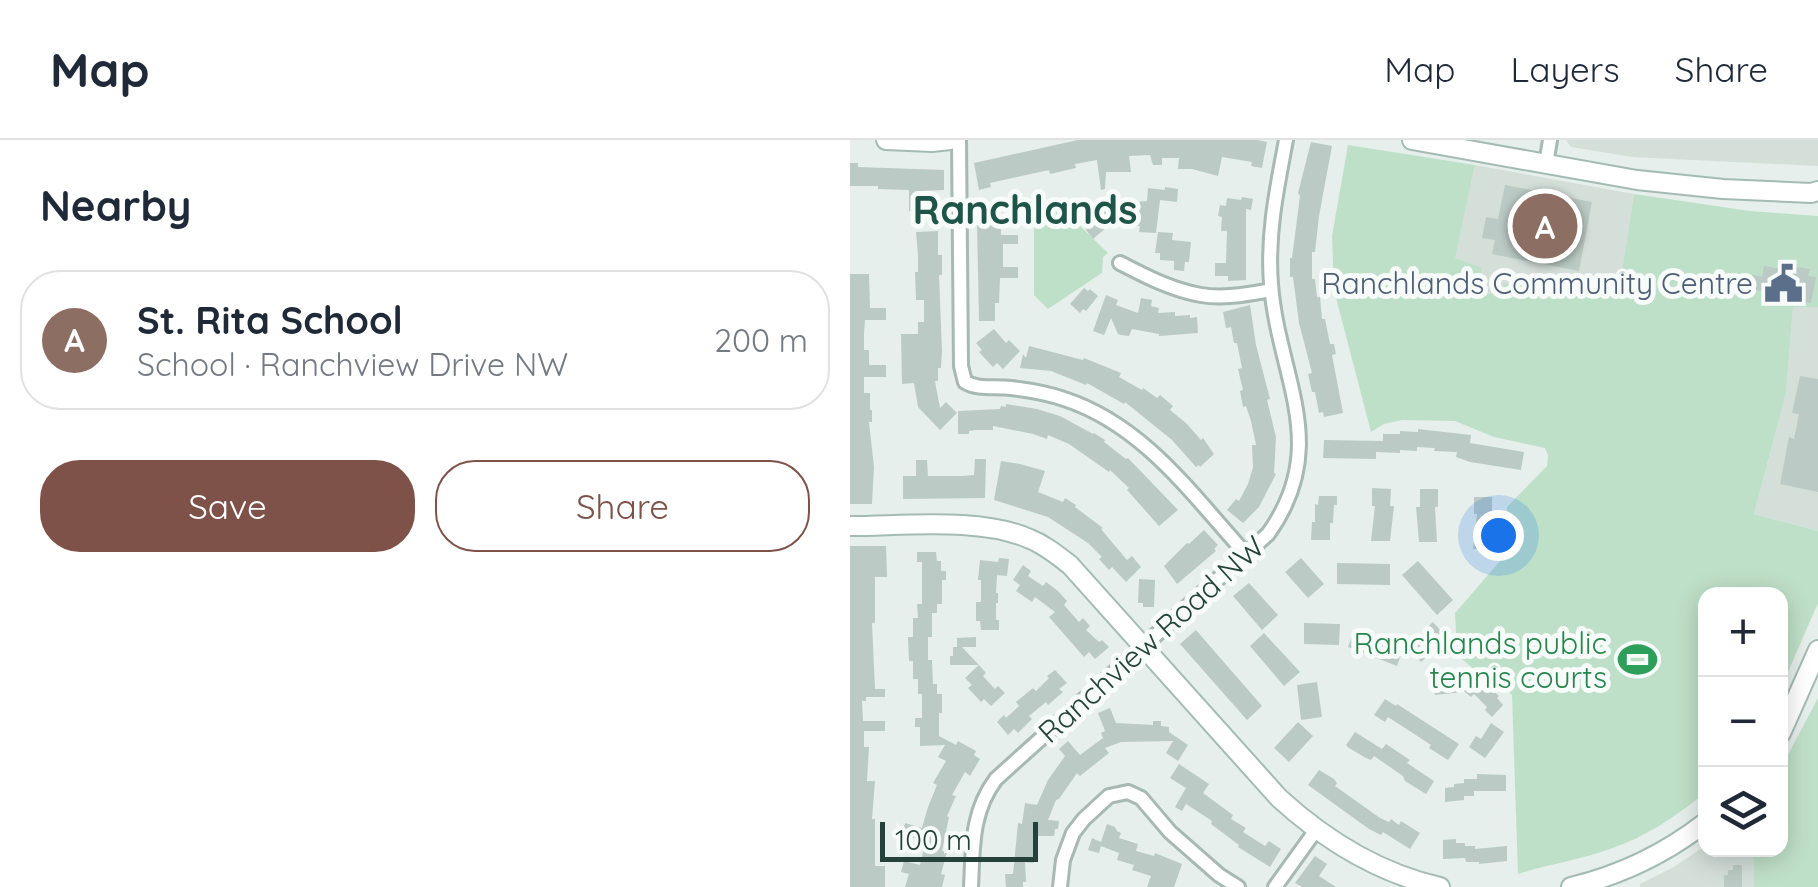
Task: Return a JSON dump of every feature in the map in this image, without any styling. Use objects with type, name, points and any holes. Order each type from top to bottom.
[{"type":"street","points":[[886,140],[950,140]]},
{"type":"street","points":[[959,140],[960,366],[965,382],[978,388],[1009,388],[1066,400],[1121,426],[1162,460],[1246,554]]},
{"type":"street","name":"Ranchview Road NW","points":[[971,887],[974,827],[989,788],[1268,534],[1293,488],[1299,462],[1299,422],[1271,290],[1270,252],[1272,216],[1286,140]]},
{"type":"street","points":[[1412,140],[1610,176],[1816,194]]},
{"type":"street","points":[[1546,164],[1550,140]]},
{"type":"street","points":[[1120,264],[1201,295],[1271,290]]},
{"type":"street","points":[[850,526],[979,526],[1030,539],[1070,565],[1279,798],[1316,830],[1383,868],[1440,887]]},
{"type":"street","points":[[1788,716],[1818,650]]},
{"type":"street","points":[[1060,887],[1063,860],[1073,833],[1109,796],[1128,792],[1141,798],[1170,832],[1238,887]]},
{"type":"street","points":[[1571,887],[1635,867],[1698,828]]},
{"type":"street","points":[[1275,887],[1316,830]]},
{"type":"shaded area","points":[[1566,140],[1818,140],[1818,166],[1632,157],[1571,147]]},
{"type":"shaded area","points":[[1475,165],[1634,194],[1618,297],[1522,276],[1489,294],[1449,283]]},
{"type":"shaded area","points":[[1793,306],[1818,307],[1818,531],[1754,514],[1786,393]]},
{"type":"shaded area","points":[[1698,851],[1698,857],[1753,857],[1754,887],[1640,887]]},
{"type":"green space","points":[[1348,145],[1475,165],[1455,258],[1482,268],[1477,290],[1489,294],[1522,275],[1618,296],[1634,194],[1750,211],[1818,216],[1818,307],[1793,307],[1786,393],[1754,514],[1818,531],[1818,603],[1788,672],[1788,587],[1698,587],[1698,798],[1636,838],[1518,874],[1512,695],[1492,676],[1474,669],[1457,655],[1455,613],[1507,553],[1507,507],[1547,466],[1548,455],[1545,448],[1494,437],[1455,421],[1402,420],[1371,432],[1334,290],[1332,236]]},
{"type":"green space","points":[[1052,199],[1108,253],[1103,257],[1102,273],[1048,309],[1034,295],[1034,205]]},
{"type":"green space","points":[[1818,698],[1818,887],[1754,887],[1753,857],[1788,857],[1788,755]]},
{"type":"building","points":[[1078,140],[1267,142],[1262,168],[1251,166],[1252,162],[1222,157],[1218,176],[1178,169],[1179,158],[1162,158],[1162,165],[1153,165],[1150,155],[1129,156],[1131,172],[1106,172],[1105,189],[1101,190],[1097,160],[1050,174],[1049,170],[990,183],[991,187],[979,190],[974,163]]},
{"type":"building","points":[[1311,142],[1332,146],[1312,252],[1312,279],[1330,344],[1334,344],[1336,354],[1332,355],[1343,413],[1324,417],[1312,392],[1308,374],[1312,373],[1290,277],[1298,193]]},
{"type":"building","points":[[850,163],[858,163],[858,167],[944,170],[944,190],[920,191],[920,211],[909,211],[909,190],[850,186]]},
{"type":"building","points":[[1505,185],[1592,202],[1579,271],[1492,254],[1495,240],[1482,238],[1486,217],[1498,219]]},
{"type":"building","points":[[1148,188],[1178,189],[1177,202],[1160,200],[1156,233],[1139,232],[1140,226],[1122,224],[1108,226],[1093,239],[1083,226],[1086,224],[1082,218],[1099,205],[1147,201]]},
{"type":"building","points":[[1227,198],[1253,199],[1251,210],[1246,209],[1246,280],[1228,281],[1228,276],[1215,276],[1215,263],[1226,263],[1227,231],[1221,231],[1222,217],[1218,216],[1220,205],[1226,206]]},
{"type":"building","points":[[981,218],[1001,218],[1001,235],[1018,235],[1018,244],[1003,244],[1003,267],[1018,267],[1018,278],[1000,278],[995,321],[979,321],[977,223],[981,223]]},
{"type":"building","points":[[938,231],[938,255],[942,255],[942,351],[935,381],[940,408],[946,402],[957,413],[940,430],[918,407],[914,383],[902,384],[901,334],[918,334],[918,322],[924,322],[924,300],[916,300],[916,232]]},
{"type":"building","points":[[1158,232],[1173,233],[1172,240],[1191,242],[1184,271],[1174,270],[1174,261],[1160,260],[1160,253],[1155,253]]},
{"type":"building","name":"Ranchlands Community Centre","points":[[1783,265],[1810,269],[1808,276],[1816,277],[1811,303],[1749,289],[1752,275],[1762,277],[1764,266],[1782,269]]},
{"type":"building","points":[[850,274],[869,274],[870,308],[886,308],[886,320],[865,320],[864,333],[869,365],[886,365],[886,377],[864,377],[864,393],[870,393],[872,410],[872,504],[850,504]]},
{"type":"building","points":[[1084,288],[1098,296],[1080,313],[1070,304]]},
{"type":"building","points":[[1106,295],[1118,300],[1116,305],[1138,313],[1141,298],[1152,300],[1151,306],[1159,308],[1158,313],[1197,317],[1198,333],[1159,336],[1132,329],[1129,336],[1121,335],[1111,318],[1104,335],[1093,331]]},
{"type":"building","points":[[1250,305],[1276,437],[1276,474],[1259,507],[1243,523],[1227,510],[1236,499],[1239,501],[1248,484],[1253,467],[1252,445],[1256,445],[1240,391],[1243,390],[1238,369],[1242,368],[1237,343],[1231,327],[1226,328],[1223,312]]},
{"type":"building","points":[[994,329],[1020,351],[1003,369],[997,363],[993,367],[976,343]]},
{"type":"building","points":[[1029,346],[1084,358],[1121,373],[1119,377],[1157,398],[1160,395],[1214,454],[1196,467],[1172,440],[1125,402],[1051,371],[1020,368]]},
{"type":"building","points":[[1800,376],[1818,379],[1818,492],[1780,484],[1789,437],[1794,439],[1799,414],[1792,413]]},
{"type":"building","points":[[1006,404],[1060,416],[1094,433],[1128,458],[1178,510],[1159,526],[1110,470],[1048,435],[1047,439],[993,426],[993,430],[958,434],[958,411],[1000,409]]},
{"type":"building","points":[[1418,429],[1471,435],[1470,443],[1524,452],[1521,470],[1470,462],[1456,457],[1457,452],[1434,451],[1435,448],[1376,452],[1376,459],[1323,458],[1324,440],[1383,441],[1383,434]]},
{"type":"building","points":[[975,459],[986,459],[985,498],[903,499],[903,476],[916,476],[916,460],[927,460],[928,476],[962,476],[974,475]]},
{"type":"building","points":[[1001,461],[1045,471],[1038,492],[1063,502],[1065,498],[1076,505],[1103,528],[1127,560],[1132,556],[1141,567],[1126,582],[1112,567],[1109,570],[1088,543],[1048,517],[994,500]]},
{"type":"building","points":[[1372,488],[1391,489],[1390,506],[1394,506],[1390,541],[1371,541],[1375,506]]},
{"type":"building","points":[[1420,489],[1438,489],[1437,542],[1419,542],[1416,507],[1420,507]]},
{"type":"building","points":[[1319,496],[1337,496],[1330,540],[1311,540]]},
{"type":"building","points":[[1474,497],[1492,497],[1492,549],[1473,549],[1477,514]]},
{"type":"building","points":[[1204,530],[1218,545],[1216,551],[1177,584],[1164,566]]},
{"type":"building","points":[[850,546],[886,546],[887,577],[875,577],[872,623],[875,689],[885,689],[885,697],[866,697],[862,701],[863,721],[885,721],[885,731],[864,731],[864,747],[869,747],[867,781],[875,781],[875,866],[885,866],[885,887],[850,887]]},
{"type":"building","points":[[917,552],[936,552],[941,571],[946,571],[942,604],[937,604],[937,613],[932,613],[932,637],[928,637],[933,684],[937,684],[937,694],[942,694],[939,736],[976,751],[974,755],[980,759],[970,776],[965,772],[952,795],[956,796],[947,816],[942,887],[905,887],[909,874],[901,872],[904,861],[920,865],[925,844],[902,835],[905,823],[922,828],[937,785],[933,783],[946,761],[938,757],[945,745],[920,746],[920,727],[915,727],[915,718],[922,718],[922,694],[918,694],[918,679],[913,679],[908,637],[913,637],[917,604],[922,604],[922,562],[917,562]]},
{"type":"building","points":[[999,558],[1009,559],[1007,576],[997,575],[999,630],[981,630],[980,621],[976,621],[976,602],[981,602],[980,560],[998,562]]},
{"type":"building","points":[[1301,558],[1324,584],[1308,598],[1285,572]]},
{"type":"building","points":[[1418,561],[1453,600],[1437,615],[1402,575]]},
{"type":"building","points":[[1337,563],[1390,564],[1390,585],[1337,584]]},
{"type":"building","points":[[1023,565],[1031,571],[1028,576],[1058,591],[1079,622],[1083,618],[1090,626],[1086,630],[1109,647],[1095,659],[1089,652],[1084,657],[1049,617],[1055,612],[1035,597],[1032,602],[1016,591],[1020,585],[1013,580]]},
{"type":"building","points":[[1139,579],[1155,580],[1154,607],[1138,603]]},
{"type":"building","points":[[1249,583],[1278,615],[1262,630],[1233,596]]},
{"type":"building","points":[[1433,622],[1447,638],[1421,662],[1408,646]]},
{"type":"building","points":[[1304,623],[1340,624],[1339,645],[1304,644]]},
{"type":"building","points":[[1355,628],[1404,646],[1397,666],[1348,647]]},
{"type":"building","points":[[1196,630],[1262,706],[1247,720],[1180,644]]},
{"type":"building","points":[[1264,633],[1300,672],[1284,686],[1250,646]]},
{"type":"building","points":[[976,637],[976,647],[962,647],[979,665],[950,665],[957,638]]},
{"type":"building","points":[[979,665],[995,689],[998,686],[1005,693],[991,706],[984,699],[981,702],[968,688],[972,685],[965,678]]},
{"type":"building","points":[[1055,670],[1067,683],[1059,689],[1063,692],[1029,716],[1032,719],[1018,733],[1014,729],[1008,735],[997,722],[1004,715],[1006,718],[1019,706],[1016,702],[1033,688],[1036,691]]},
{"type":"building","points":[[1461,675],[1463,692],[1435,695],[1433,680]]},
{"type":"building","points":[[1476,678],[1499,696],[1503,705],[1492,717],[1474,694],[1471,697],[1464,691]]},
{"type":"building","points":[[1317,682],[1322,717],[1301,720],[1297,685]]},
{"type":"building","points":[[1385,699],[1459,744],[1448,760],[1388,717],[1385,722],[1374,715]]},
{"type":"building","points":[[1110,708],[1116,723],[1153,725],[1153,721],[1161,721],[1161,726],[1169,727],[1169,732],[1188,745],[1178,761],[1166,753],[1173,741],[1121,742],[1105,748],[1109,753],[1080,776],[1077,773],[1056,800],[1048,820],[1059,821],[1058,829],[1054,836],[1036,836],[1034,863],[1025,862],[1023,887],[1006,887],[1005,874],[1013,874],[1018,823],[1022,824],[1025,803],[1037,805],[1065,756],[1059,749],[1068,741],[1080,755],[1103,738],[1101,733],[1105,731],[1098,713]]},
{"type":"building","points":[[1298,722],[1313,736],[1289,762],[1274,748]]},
{"type":"building","points":[[1491,723],[1504,732],[1485,758],[1469,747],[1476,736],[1481,739]]},
{"type":"building","points":[[1355,732],[1382,749],[1386,744],[1410,760],[1407,763],[1434,781],[1426,794],[1374,756],[1371,760],[1349,748],[1346,745]]},
{"type":"building","points":[[1179,764],[1209,784],[1203,793],[1233,815],[1231,819],[1246,828],[1243,832],[1265,846],[1269,841],[1281,849],[1270,867],[1238,847],[1212,821],[1186,804],[1182,811],[1175,807],[1186,788],[1170,778]]},
{"type":"building","points":[[1319,770],[1380,818],[1399,825],[1401,821],[1420,833],[1410,849],[1383,832],[1381,835],[1369,829],[1308,785]]},
{"type":"building","points":[[1477,774],[1506,775],[1506,791],[1474,791],[1474,796],[1464,796],[1464,800],[1445,802],[1445,788],[1464,783],[1464,779],[1477,779]]},
{"type":"building","points":[[1107,824],[1121,833],[1119,838],[1138,844],[1136,851],[1154,856],[1155,853],[1182,864],[1174,887],[1147,887],[1151,876],[1117,860],[1119,853],[1101,846],[1099,853],[1088,850],[1092,838],[1101,842]]},
{"type":"building","points":[[1456,839],[1456,843],[1475,849],[1507,846],[1507,861],[1479,864],[1466,862],[1465,858],[1443,859],[1443,840]]},
{"type":"building","points":[[1315,856],[1327,864],[1319,876],[1336,887],[1302,887],[1295,883]]},
{"type":"building","points":[[1733,865],[1742,865],[1742,887],[1724,887],[1724,875],[1733,870]]},
{"type":"place","name":"St. Rita School","points":[[1545,226]]},
{"type":"place","name":"Ranchlands Community Centre","points":[[1783,283]]},
{"type":"place","name":"Ranchlands public tennis courts","points":[[1637,660]]},
{"type":"district","name":"Ranchlands","points":[[1025,209]]}]
